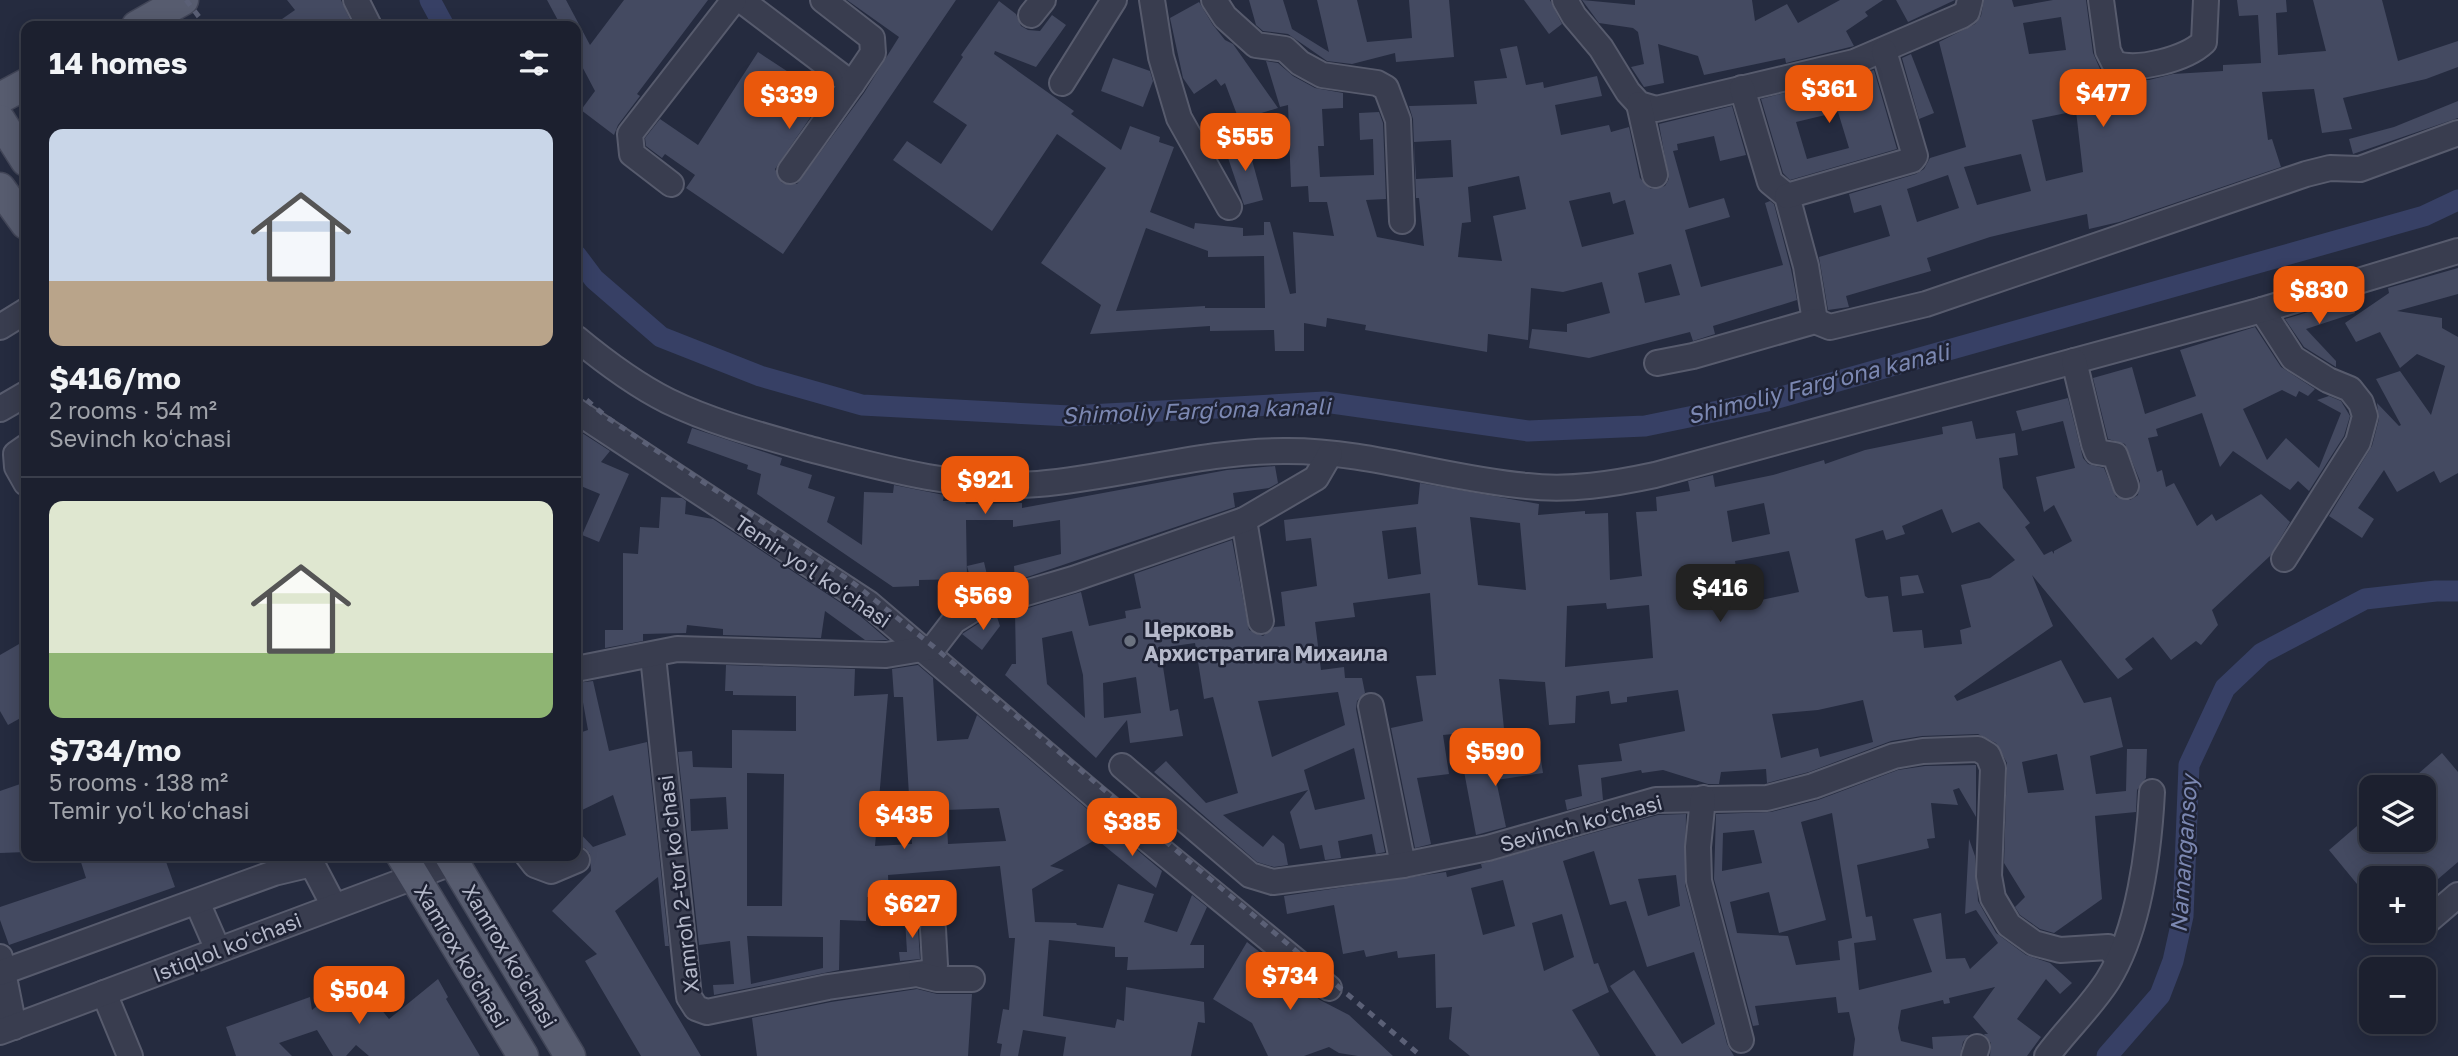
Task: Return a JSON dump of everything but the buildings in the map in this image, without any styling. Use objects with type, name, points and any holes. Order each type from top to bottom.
[{"type":"main road","points":[[143,15],[183,0]]},
{"type":"main road","points":[[0,98],[21,88]]},
{"type":"main road","points":[[0,120],[21,154]]},
{"type":"main road","points":[[0,188],[21,217]]},
{"type":"main road","name":"Xamrox koʻchasi","points":[[453,861],[570,1056]]},
{"type":"main road","name":"Xamrox ko'chasi","points":[[408,866],[523,1056]]},
{"type":"street","points":[[356,0],[366,21]]},
{"type":"street","points":[[671,184],[632,154],[630,134],[734,0]]},
{"type":"street","points":[[741,0],[852,84]]},
{"type":"street","points":[[790,171],[873,53],[872,38],[823,0]]},
{"type":"street","points":[[1062,83],[1114,0]]},
{"type":"street","points":[[1152,0],[1161,57],[1180,118],[1229,207]]},
{"type":"street","points":[[1214,0],[1225,17],[1256,45],[1285,49],[1300,63],[1322,75],[1377,83],[1386,88],[1398,120],[1402,221]]},
{"type":"street","points":[[1565,0],[1639,104],[1655,175]]},
{"type":"street","points":[[1639,104],[1656,109],[1742,88],[1857,70],[1885,51],[1961,16],[1967,12],[1970,0]]},
{"type":"street","points":[[2101,0],[2108,51],[2114,63],[2124,67],[2175,59],[2194,52],[2204,42],[2206,0]]},
{"type":"street","points":[[1787,195],[1912,160],[1915,156],[1885,51]]},
{"type":"street","points":[[1742,88],[1770,183],[1787,195],[1806,266],[1815,321]]},
{"type":"street","points":[[1657,363],[1693,356],[1815,321],[1830,327],[1926,304],[2306,173],[2330,168],[2360,169],[2458,133]]},
{"type":"street","points":[[581,342],[622,376],[670,402],[743,429],[885,469],[981,486],[1039,484],[1240,455],[1287,451],[1330,454],[1527,486],[1616,484],[2262,310],[2458,251]]},
{"type":"street","points":[[2262,310],[2293,358],[2328,380],[2350,389],[2361,403],[2365,416],[2357,442],[2284,559]]},
{"type":"street","points":[[0,327],[21,314]]},
{"type":"street","points":[[2074,361],[2097,452],[2115,455],[2126,486]]},
{"type":"street","points":[[0,409],[21,397]]},
{"type":"street","name":"Temir yoʻl koʻchasi","points":[[581,414],[868,603],[928,647],[1097,798],[1329,988]]},
{"type":"street","points":[[21,450],[16,454],[15,460],[21,473]]},
{"type":"street","points":[[581,669],[677,649],[886,655],[928,647],[954,621],[975,608],[1073,579],[1244,520],[1316,478],[1330,454]]},
{"type":"street","points":[[1244,520],[1261,621]]},
{"type":"street","name":"Xamroh 2-tor koʻchasi","points":[[653,656],[689,998],[696,1008],[707,1013],[828,987],[921,975],[937,979],[972,979]]},
{"type":"street","points":[[1371,706],[1403,865]]},
{"type":"street","name":"Sevinch koʻchasi","points":[[1122,766],[1250,875],[1261,880],[1291,881],[1403,865],[1488,848],[1656,800],[1767,798],[1813,786],[1894,756],[1923,751],[1978,749],[1988,755],[1993,768],[1989,876],[1993,898],[2009,925],[2034,943],[2060,950],[2108,947],[2117,958]]},
{"type":"street","points":[[2047,1056],[2108,980],[2117,958],[2133,914],[2149,853],[2152,792]]},
{"type":"street","points":[[1703,799],[1698,847],[1699,881],[1741,1040]]},
{"type":"street","name":"Istiqlol koʻchasi","points":[[7,1029],[334,906],[408,866],[439,861]]},
{"type":"street","points":[[532,861],[551,871],[574,861]]},
{"type":"street","points":[[7,1029],[2,967],[197,902],[274,873],[312,864],[334,906]]},
{"type":"street","points":[[2436,913],[2458,895]]},
{"type":"street","points":[[197,902],[218,950]]},
{"type":"street","points":[[921,975],[931,972],[935,965],[933,929]]},
{"type":"street","points":[[104,993],[130,1056]]},
{"type":"waterway","name":"Shimoliy Fargʻona kanali","points":[[430,0],[441,21]]},
{"type":"waterway","name":"Shimoliy Fargʻona kanali","points":[[581,262],[594,279],[661,337],[760,376],[862,405],[1070,416],[1325,402],[1528,431],[1645,426],[1767,401],[2424,216],[2458,200]]},
{"type":"waterway","name":"Namangansoy","points":[[2107,1056],[2160,995],[2173,961],[2183,916],[2189,765],[2225,688],[2262,653],[2365,599],[2458,591]]},
{"type":"railway","points":[[186,0],[202,21]]},
{"type":"railway","points":[[581,395],[608,418],[852,582],[934,647],[1421,1056]]},
{"type":"place","name":"Церковь Архистратига Михаила","points":[[1130,641]]}]
